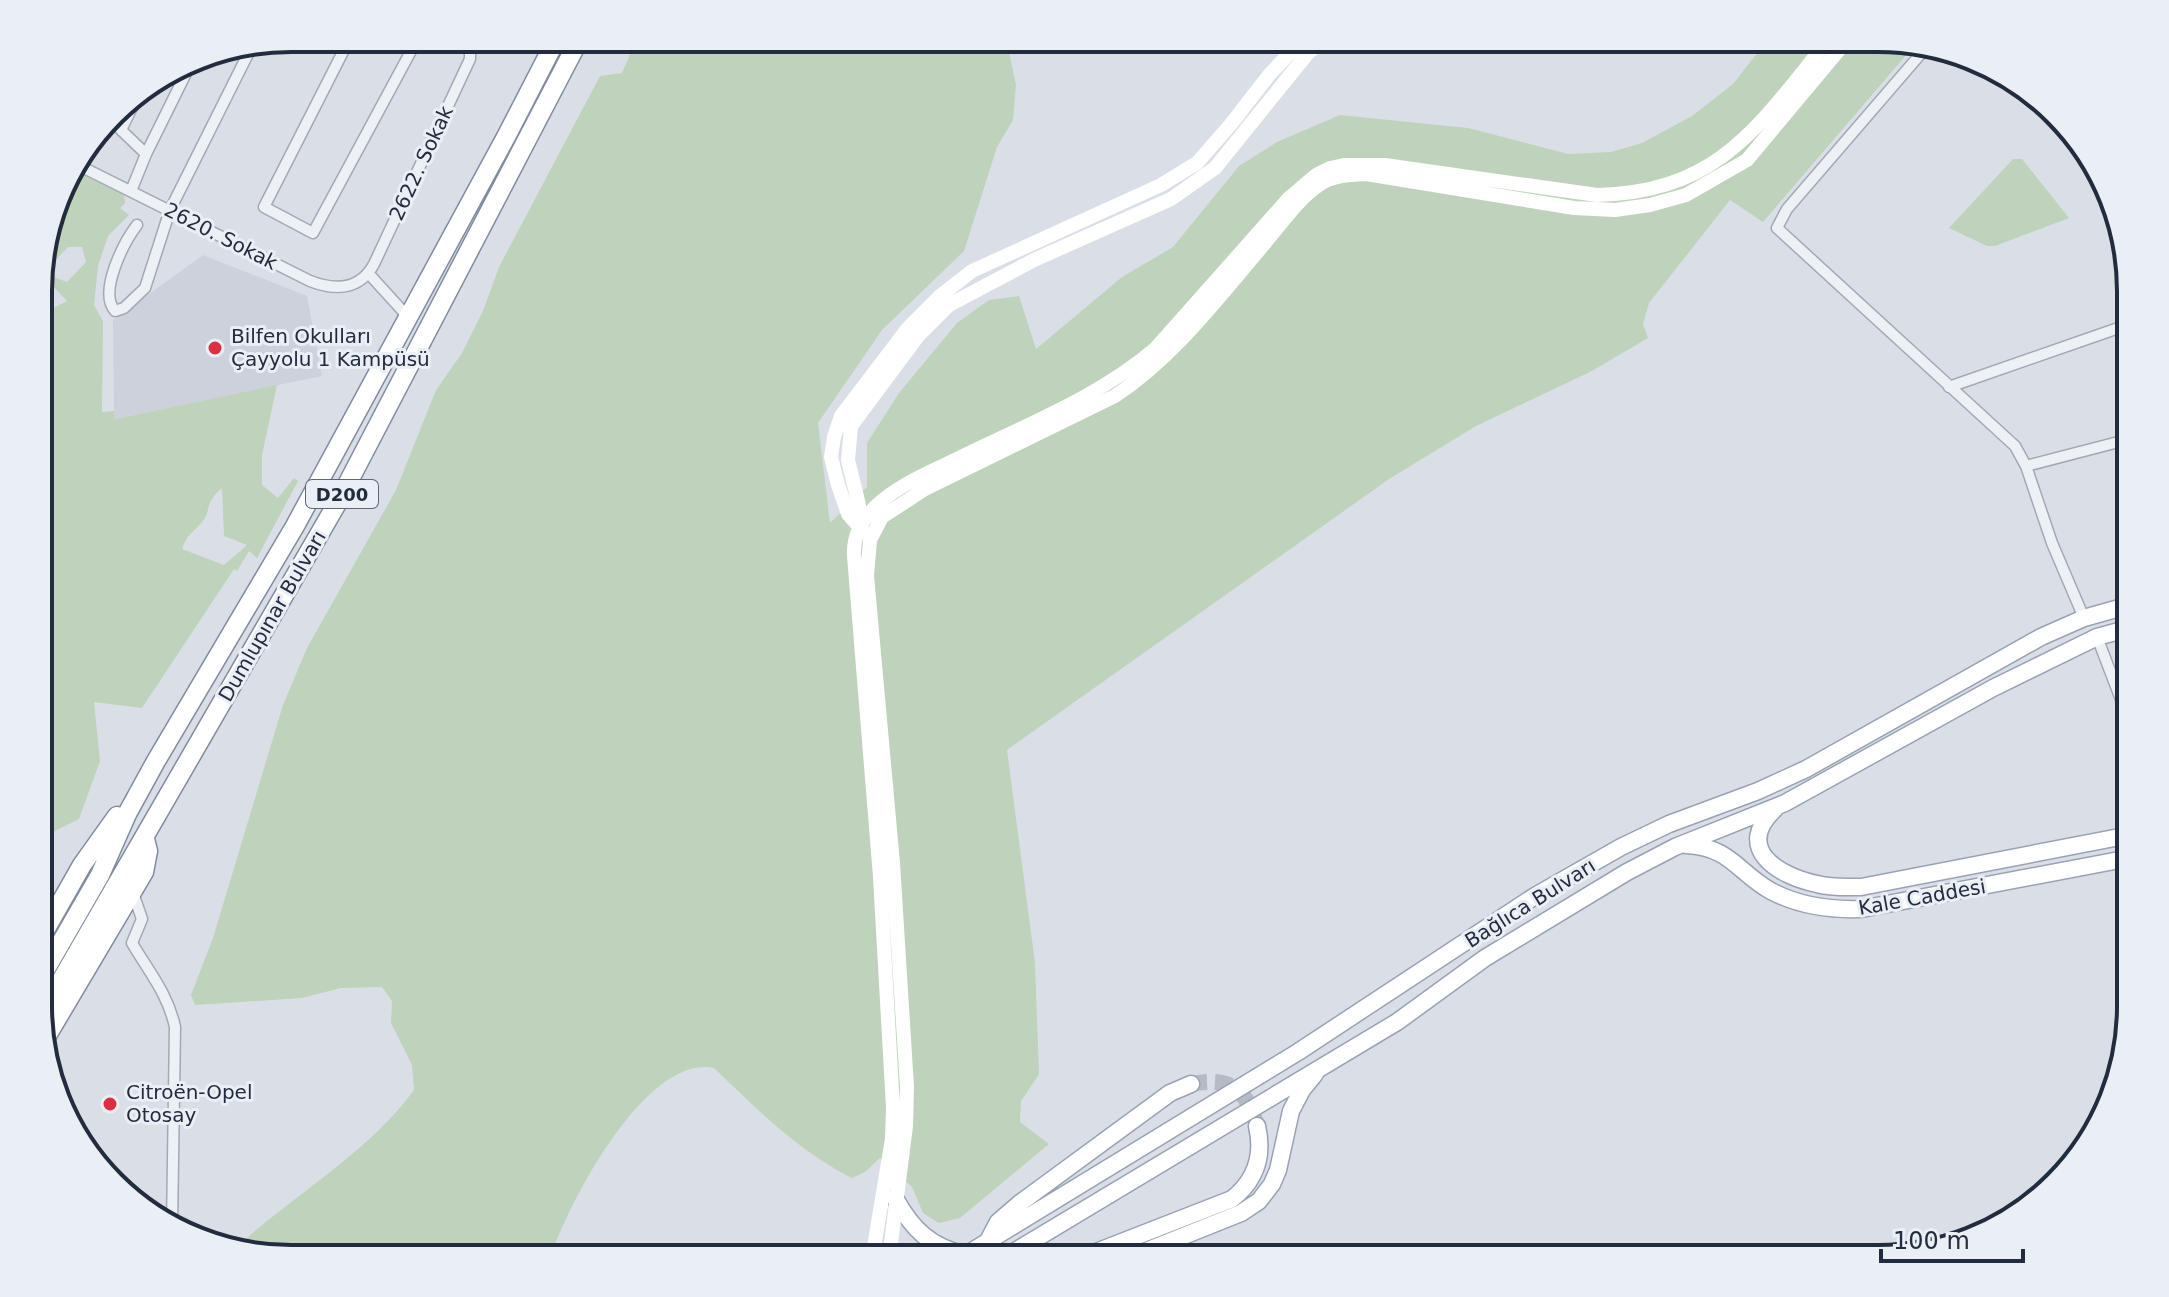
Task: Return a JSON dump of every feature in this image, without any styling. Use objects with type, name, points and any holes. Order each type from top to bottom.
[{"type":"highway","name":"Dumlupınar Bulvarı","points":[[52,958],[100,875],[127,814],[156,761],[295,526],[550,52]]},
{"type":"highway","name":"Dumlupınar Bulvarı","points":[[52,999],[125,887],[145,839],[339,500],[573,52]]},
{"type":"highway","points":[[52,918],[82,865],[156,761]]},
{"type":"highway","points":[[53,1023],[125,887]]},
{"type":"main road","name":"Bağlıca Bulvarı","points":[[982,1245],[1298,1052],[1535,896],[1577,872],[1669,824],[1758,791],[1806,769],[2041,637],[2084,618],[2116,609]]},
{"type":"main road","name":"Bağlıca Bulvarı","points":[[1026,1245],[1397,1022],[1485,958],[1627,872],[1680,845],[1785,803],[1993,688],[2097,637],[2116,632]]},
{"type":"main road","name":"Kale Caddesi","points":[[1785,803],[1769,815],[1762,826],[1759,845],[1765,860],[1773,867],[1801,879],[1837,887],[1861,887],[2116,838]]},
{"type":"main road","name":"Kale Caddesi","points":[[1680,845],[1723,854],[1755,880],[1791,900],[1838,910],[1861,909],[2116,861]]},
{"type":"main road","points":[[1162,1244],[1241,1213],[1259,1201],[1278,1170],[1287,1122],[1296,1100],[1327,1063]]},
{"type":"main road","points":[[988,1241],[998,1222],[1020,1203],[1170,1093],[1191,1084]]},
{"type":"main road","points":[[1115,1244],[1232,1199],[1246,1188],[1255,1174],[1260,1153],[1257,1126]]},
{"type":"main road","points":[[895,1198],[907,1220],[924,1238],[936,1245]]},
{"type":"street","points":[[343,52],[264,207],[313,233],[410,52]]},
{"type":"street","name":"2622. Sokak","points":[[369,274],[472,52]]},
{"type":"street","points":[[870,540],[848,514],[831,457],[834,437],[841,416],[908,328],[940,296],[972,271],[1161,185],[1197,163],[1291,52]]},
{"type":"street","points":[[860,526],[859,505],[848,460],[851,426],[918,336],[949,305],[1034,260],[1171,199],[1215,168],[1309,52]]},
{"type":"street","points":[[874,1245],[892,1139],[893,1108],[880,877],[853,546],[860,526],[877,505],[913,480],[1102,388],[1132,368],[1156,348],[1289,198],[1316,175],[1344,165],[1385,165],[1597,195],[1632,195],[1662,188],[1695,175],[1736,148],[1818,52]]},
{"type":"street","points":[[890,1245],[906,1126],[907,1087],[893,863],[867,576],[870,540],[882,517],[925,489],[1115,396],[1137,382],[1189,333],[1293,210],[1319,184],[1341,176],[1366,174],[1574,208],[1615,210],[1662,202],[1686,195],[1747,160],[1837,52]]},
{"type":"street","points":[[137,225],[126,240],[115,265],[110,303],[115,311],[124,308],[145,288],[170,210],[247,56]]},
{"type":"street","points":[[1919,56],[1787,209],[1777,228],[2015,446],[2026,466],[2052,543],[2084,618]]},
{"type":"street","points":[[131,191],[184,78]]},
{"type":"street","points":[[128,116],[121,130],[146,154]]},
{"type":"street","name":"2620. Sokak","points":[[86,169],[315,283],[347,286],[356,284],[369,274]]},
{"type":"street","points":[[369,274],[409,318]]},
{"type":"street","points":[[1949,387],[2116,329]]},
{"type":"street","points":[[2026,466],[2116,443]]},
{"type":"street","points":[[2097,637],[2116,687]]},
{"type":"street","points":[[125,887],[142,919],[132,943],[171,1008],[175,1027],[172,1214]]},
{"type":"shaded area","name":"Bilfen Okulları Çayyolu 1 Kampüsü","points":[[203,255],[307,296],[322,376],[114,419],[113,320]]},
{"type":"green space","points":[[630,52],[1009,52],[1016,85],[1013,120],[997,147],[964,251],[882,330],[818,423],[830,523],[867,487],[867,443],[899,393],[957,323],[989,300],[1019,296],[1036,349],[1122,277],[1173,247],[1239,166],[1277,142],[1340,115],[1468,128],[1568,154],[1611,152],[1642,143],[1692,116],[1733,84],[1758,52],[1907,54],[1763,222],[1730,200],[1649,303],[1643,324],[1648,338],[1590,372],[1476,426],[1389,479],[1007,750],[1035,963],[1039,1074],[1021,1101],[1020,1122],[1049,1144],[960,1218],[939,1223],[923,1213],[912,1187],[880,1158],[865,1172],[852,1178],[832,1167],[779,1128],[714,1068],[688,1070],[662,1084],[637,1108],[591,1171],[555,1245],[291,1245],[245,1240],[353,1153],[396,1113],[414,1090],[412,1065],[391,1023],[392,1001],[382,987],[341,988],[302,998],[195,1005],[191,995],[213,938],[283,705],[307,648],[396,490],[436,390],[462,353],[483,311],[499,267],[600,76],[622,73]]},
{"type":"green space","points":[[2013,159],[2022,159],[2069,218],[1995,246],[1987,246],[1949,228]]},
{"type":"green space","points":[[83,175],[124,195],[125,203],[120,208],[129,215],[108,236],[98,266],[94,305],[103,321],[102,412],[114,411],[115,419],[277,385],[262,455],[262,485],[278,498],[294,478],[298,481],[257,558],[249,551],[237,571],[234,569],[142,708],[94,702],[100,761],[79,819],[52,834],[52,309],[67,301],[52,285],[54,277],[67,282],[86,262],[82,247],[68,247],[54,262],[60,229]],"holes":[[[222,488],[224,536],[247,545],[224,565],[182,549]]]},
{"type":"tunnel","points":[[1191,1084],[1216,1082],[1234,1088],[1247,1102],[1257,1126]]},
{"type":"place","name":"Bilfen Okulları Çayyolu 1 Kampüsü","points":[[215,348]]},
{"type":"place","name":"Citroën-Opel Otosay","points":[[110,1104]]}]
